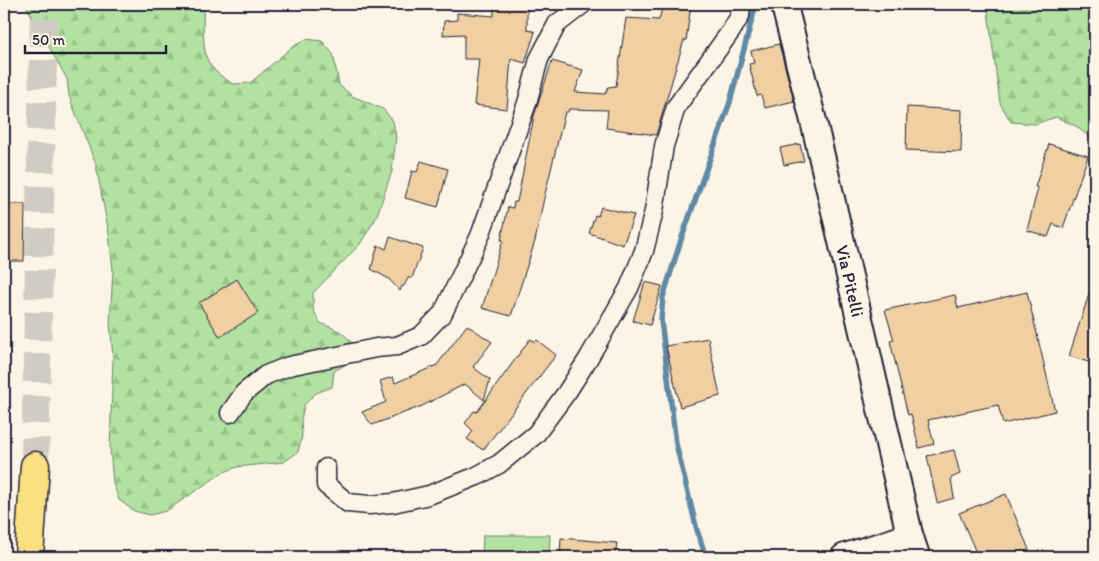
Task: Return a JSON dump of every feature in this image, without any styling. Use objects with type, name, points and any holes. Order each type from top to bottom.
[{"type":"highway","points":[[28,557],[35,466]]},
{"type":"street","points":[[230,413],[244,393],[266,375],[289,366],[376,348],[397,346],[420,336],[443,313],[480,236],[527,103],[540,59],[557,24],[583,4]]},
{"type":"street","points":[[326,468],[326,485],[348,503],[369,505],[393,503],[429,495],[478,476],[498,464],[536,434],[567,392],[629,288],[644,251],[654,211],[664,146],[676,107],[731,31],[740,16],[741,4]]},
{"type":"street","name":"Via Pitelli","points":[[784,4],[813,119],[913,547]]},
{"type":"street","points":[[844,557],[913,547]]},
{"type":"green space","points":[[25,4],[203,4],[206,57],[214,70],[233,84],[250,83],[291,48],[306,39],[322,41],[333,54],[339,85],[352,96],[383,109],[393,121],[396,138],[392,171],[376,218],[360,244],[313,293],[313,309],[320,323],[342,333],[358,352],[348,363],[334,371],[332,387],[316,393],[304,405],[301,420],[302,436],[298,452],[284,462],[237,467],[222,473],[166,511],[150,515],[134,511],[119,500],[113,483],[110,448],[113,358],[110,323],[113,270],[109,234],[96,165],[69,96],[67,79]]},
{"type":"green space","points":[[987,4],[1095,4],[1095,142],[1076,126],[1056,117],[1035,124],[1011,122],[1000,103]]},
{"type":"green space","points":[[483,535],[550,535],[549,557],[482,557]]},
{"type":"building","points":[[494,4],[527,4],[527,29],[535,32],[525,63],[511,59],[507,109],[474,105],[479,59],[464,59],[464,34],[443,35],[444,21],[457,20],[457,13],[494,16]]},
{"type":"building","points":[[663,4],[691,4],[686,41],[684,40],[656,135],[606,128],[608,110],[569,109],[568,112],[565,112],[535,241],[511,316],[482,308],[503,240],[501,240],[508,207],[513,208],[514,202],[517,202],[534,116],[552,61],[583,70],[575,92],[605,94],[608,87],[616,86],[626,18],[659,20]]},
{"type":"building","points":[[779,44],[794,101],[765,108],[761,95],[757,96],[749,64],[754,63],[751,51]]},
{"type":"building","points":[[907,107],[962,110],[961,152],[906,150]]},
{"type":"building","points":[[800,144],[804,161],[784,165],[780,148]]},
{"type":"building","points":[[1049,144],[1088,156],[1063,228],[1053,224],[1048,237],[1027,230],[1038,188],[1035,187]]},
{"type":"building","points":[[421,161],[448,169],[438,207],[405,198],[412,171],[417,172]]},
{"type":"building","points":[[4,204],[25,204],[24,261],[4,261]]},
{"type":"building","points":[[601,207],[634,215],[623,245],[589,233],[595,215],[598,216]]},
{"type":"building","points":[[390,237],[423,248],[412,278],[408,278],[400,291],[389,279],[371,269],[378,245],[386,249]]},
{"type":"building","points":[[237,279],[258,313],[220,337],[199,303]]},
{"type":"building","points":[[645,282],[662,286],[650,325],[633,321]]},
{"type":"building","points":[[1092,285],[1095,285],[1095,364],[1069,356]]},
{"type":"building","points":[[1027,292],[1055,411],[1003,424],[998,405],[928,420],[934,444],[919,448],[911,414],[908,415],[890,341],[894,340],[885,310],[955,295],[958,308]]},
{"type":"building","points":[[467,325],[492,342],[473,367],[490,380],[484,400],[465,384],[422,406],[372,425],[362,412],[386,402],[380,381],[393,377],[395,383],[437,365]]},
{"type":"building","points":[[708,338],[720,396],[680,407],[666,346]]},
{"type":"building","points":[[530,339],[535,342],[537,340],[556,355],[483,450],[467,439],[473,431],[465,423],[474,411],[477,412]]},
{"type":"building","points":[[954,450],[960,474],[951,478],[954,498],[937,503],[927,456]]},
{"type":"building","points":[[1006,494],[1032,557],[978,557],[959,513]]},
{"type":"building","points":[[561,538],[617,543],[615,557],[560,557]]},
{"type":"waterway","points":[[706,557],[697,530],[676,444],[661,320],[663,297],[730,102],[756,4]]},
{"type":"tunnel","points":[[35,466],[44,4]]}]
